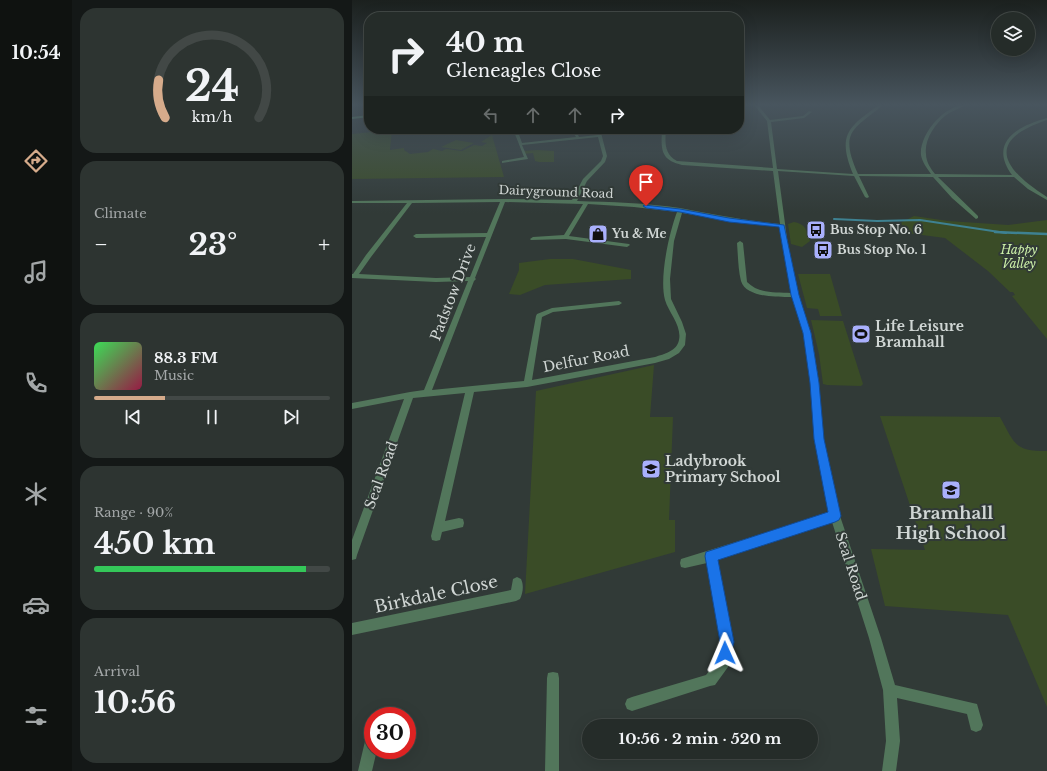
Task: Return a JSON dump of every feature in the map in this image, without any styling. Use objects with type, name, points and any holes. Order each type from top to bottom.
[{"type":"street","points":[[504,162],[526,158],[519,141]]},
{"type":"street","points":[[520,144],[549,141]]},
{"type":"street","points":[[574,201],[585,180],[603,161],[605,156],[600,141]]},
{"type":"street","points":[[664,141],[664,149],[669,159],[675,163],[855,174],[1015,176]]},
{"type":"street","name":"Seal Road","points":[[771,141],[782,226],[795,295],[807,333],[815,383],[819,439],[835,516],[875,638],[890,690],[893,741],[889,771]]},
{"type":"street","points":[[847,141],[846,145],[855,174],[867,197]]},
{"type":"street","points":[[926,141],[924,159],[934,175],[976,217]]},
{"type":"street","points":[[1008,141],[1005,150],[1005,159],[1009,168],[1015,176],[1047,199]]},
{"type":"street","name":"Dairyground Road","points":[[352,202],[503,200],[574,201],[680,210],[729,220],[782,226]]},
{"type":"street","name":"Padstow Drive","points":[[427,393],[503,200]]},
{"type":"street","points":[[354,276],[410,202]]},
{"type":"street","points":[[566,236],[587,202]]},
{"type":"street","name":"Delfur Road","points":[[352,406],[410,395],[470,391],[527,384],[655,360],[676,352],[681,346],[684,337],[668,299],[667,288],[671,239],[680,210]]},
{"type":"street","points":[[416,236],[488,235]]},
{"type":"street","points":[[533,239],[566,236],[627,245]]},
{"type":"street","points":[[740,243],[744,282],[748,287],[760,294],[795,295]]},
{"type":"street","points":[[354,276],[436,280],[473,279]]},
{"type":"street","points":[[527,384],[539,316],[552,310],[619,303]]},
{"type":"street","points":[[459,523],[438,532],[470,391]]},
{"type":"street","name":"Seal Road","points":[[352,555],[410,395]]},
{"type":"street","points":[[685,563],[835,516]]},
{"type":"street","points":[[632,704],[710,680],[724,663],[727,642],[711,556]]},
{"type":"street","name":"Birkdale Close","points":[[352,629],[516,594],[517,583]]},
{"type":"street","points":[[552,771],[553,678]]},
{"type":"street","points":[[890,690],[972,709],[976,725]]},
{"type":"street","points":[[365,771],[368,759]]},
{"type":"green space","points":[[352,141],[391,141],[390,150],[404,148],[404,150],[410,154],[428,152],[433,149],[442,151],[446,149],[462,151],[474,145],[482,146],[487,143],[481,142],[483,141],[494,141],[504,177],[352,179]]},
{"type":"green space","points":[[454,141],[474,143],[461,150],[441,147]]},
{"type":"green space","points":[[523,151],[554,151],[554,162],[535,161],[533,153],[524,154]]},
{"type":"green space","name":"Happy Valley","points":[[914,216],[948,221],[1008,225],[1047,220],[1047,339],[1012,296],[1015,295],[1013,292],[1010,292],[988,271],[945,238],[907,233],[900,223]]},
{"type":"green space","points":[[794,222],[804,226],[808,234],[810,241],[802,247],[791,244],[788,224]]},
{"type":"green space","points":[[550,259],[573,259],[631,270],[631,279],[545,285],[520,295],[509,294],[519,270],[519,263]]},
{"type":"green space","points":[[798,274],[830,274],[842,316],[820,316],[818,309],[807,308]]},
{"type":"green space","points":[[811,320],[843,321],[863,384],[861,386],[823,384],[819,354]]},
{"type":"green space","name":"Ladybrook Primary School","points":[[654,365],[650,417],[673,417],[669,520],[675,520],[675,552],[525,594],[536,391]]},
{"type":"green space","points":[[880,416],[1000,417],[1009,434],[1017,444],[1036,451],[1047,451],[1047,707],[1008,615],[885,606],[871,549],[925,550]]},
{"type":"waterway","points":[[834,219],[877,221],[920,220],[1001,232]]},
{"type":"waterway","points":[[995,232],[1001,232]]},
{"type":"waterway","points":[[1001,232],[1047,234]]},
{"type":"waterway","points":[[1001,232],[1006,233]]},
{"type":"place","name":"Bus Stop No. 6","points":[[816,230]]},
{"type":"place","name":"Yu & Me","points":[[598,234]]},
{"type":"place","name":"Bus Stop No. 1","points":[[823,250]]},
{"type":"place","name":"Life Leisure Bramhall","points":[[861,334]]},
{"type":"place","name":"Ladybrook Primary School","points":[[651,469]]},
{"type":"place","name":"Bramhall High School","points":[[951,490]]},
{"type":"route","points":[[646,206],[680,210],[756,224],[782,226],[795,295],[807,333],[815,383],[819,439],[835,516],[711,556],[727,642],[725,653]]}]
